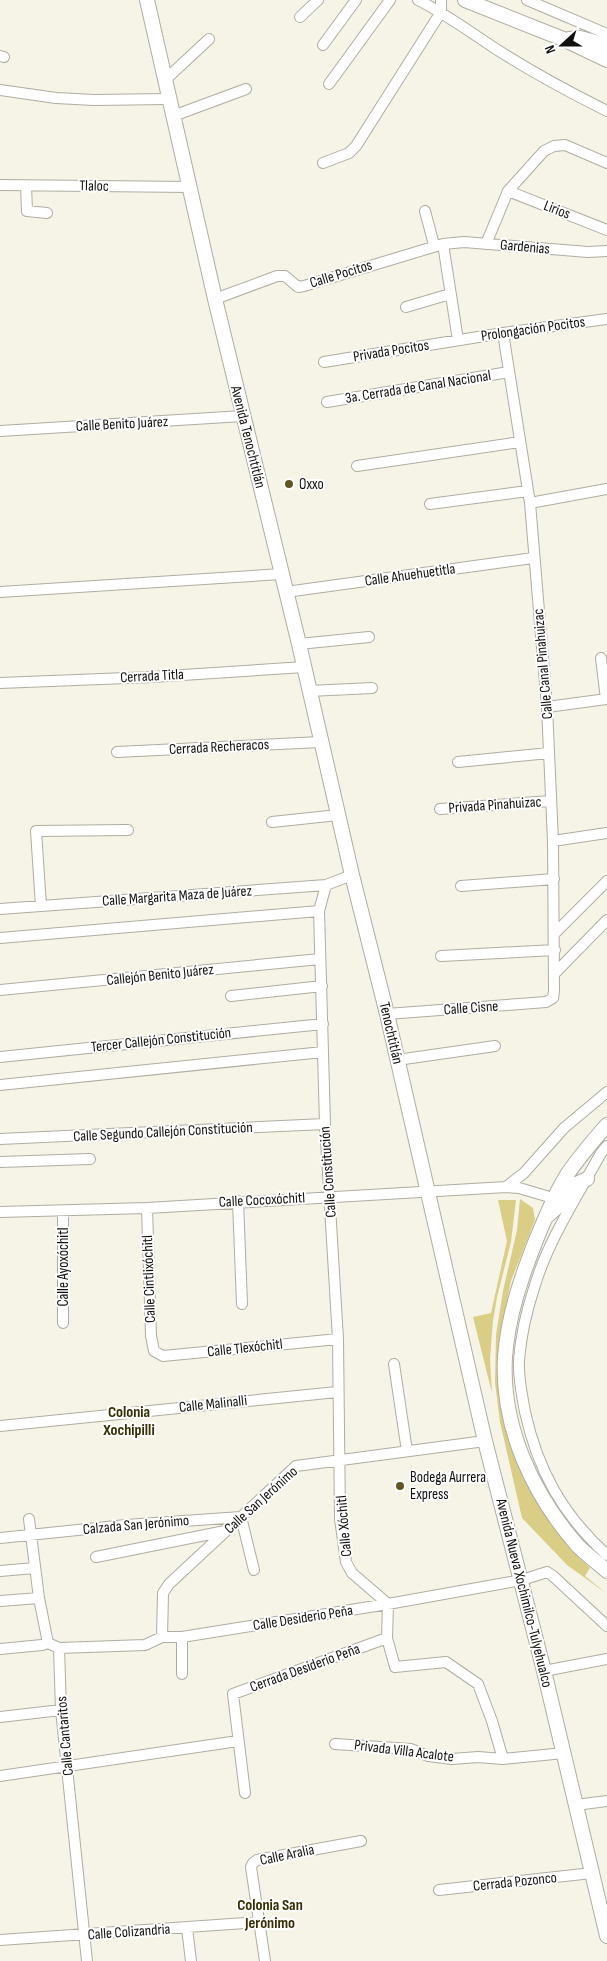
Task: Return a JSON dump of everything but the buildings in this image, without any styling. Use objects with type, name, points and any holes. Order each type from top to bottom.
[{"type":"main road","name":"Avenida Tenochtitlán","points":[[147,0],[168,99],[299,644],[320,742],[352,874]]},
{"type":"main road","points":[[465,0],[563,39],[607,60]]},
{"type":"main road","points":[[488,0],[507,17]]},
{"type":"main road","points":[[563,39],[580,38],[607,45]]},
{"type":"main road","name":"Tenochtitlán","points":[[352,874],[428,1191]]},
{"type":"main road","points":[[607,1125],[566,1176],[553,1198],[515,1296],[509,1322],[505,1358],[508,1403],[522,1457],[531,1479],[546,1504],[580,1548],[607,1571]]},
{"type":"main road","points":[[546,1217],[564,1202],[576,1184],[587,1179]]},
{"type":"main road","name":"Avenida Nueva Xochimilco-Tulyehualco","points":[[428,1191],[485,1441],[522,1580],[607,1936]]},
{"type":"street","points":[[300,17],[318,0]]},
{"type":"street","points":[[323,45],[356,0]]},
{"type":"street","points":[[329,84],[390,0]]},
{"type":"street","points":[[418,0],[441,12],[496,49],[561,88],[607,111]]},
{"type":"street","points":[[323,163],[349,153],[356,146],[441,12],[441,0]]},
{"type":"street","points":[[526,0],[607,34]]},
{"type":"street","points":[[164,81],[209,39]]},
{"type":"street","points":[[0,90],[56,98],[94,100],[168,99]]},
{"type":"street","points":[[172,116],[246,90]]},
{"type":"street","points":[[486,244],[508,191],[544,151],[554,146],[565,145],[607,163]]},
{"type":"street","name":"Tlaloc","points":[[0,185],[189,187]]},
{"type":"street","points":[[26,186],[27,211],[47,213]]},
{"type":"street","name":"Lirios","points":[[508,191],[607,230]]},
{"type":"street","points":[[425,211],[438,245],[450,294],[458,340]]},
{"type":"street","name":"Gardenias","points":[[438,245],[464,242],[588,252],[607,251]]},
{"type":"street","name":"Calle Pocitos","points":[[215,299],[277,276],[285,276],[298,286],[304,286],[438,245]]},
{"type":"street","points":[[406,307],[450,294]]},
{"type":"street","name":"Prolongación Pocitos","points":[[458,340],[503,332],[607,319]]},
{"type":"street","name":"Calle Canal Pinahuizac","points":[[503,332],[530,503],[533,558],[547,707],[554,880],[555,974],[553,998]]},
{"type":"street","name":"Privada Pocitos","points":[[324,362],[458,340]]},
{"type":"street","name":"3a. Cerrada de Canal Nacional","points":[[327,402],[509,372]]},
{"type":"street","name":"Calle Benito Juárez","points":[[0,431],[243,416]]},
{"type":"street","points":[[357,466],[520,442]]},
{"type":"street","points":[[530,503],[607,489]]},
{"type":"street","points":[[430,504],[528,491]]},
{"type":"street","name":"Calle Ahuehuetitla","points":[[286,592],[533,558]]},
{"type":"street","points":[[0,592],[282,574]]},
{"type":"street","points":[[299,644],[369,637]]},
{"type":"street","points":[[547,707],[606,699],[601,658]]},
{"type":"street","name":"Cerrada Titla","points":[[0,683],[152,677],[304,667]]},
{"type":"street","points":[[309,691],[372,688]]},
{"type":"street","name":"Cerrada Recheracos","points":[[117,752],[320,742]]},
{"type":"street","points":[[458,762],[549,753]]},
{"type":"street","name":"Privada Pinahuizac","points":[[440,809],[551,802]]},
{"type":"street","points":[[272,822],[338,815]]},
{"type":"street","points":[[41,906],[36,831],[128,830]]},
{"type":"street","points":[[553,840],[607,833]]},
{"type":"street","name":"Calle Margarita Maza de Juárez","points":[[0,909],[326,885],[352,874]]},
{"type":"street","points":[[460,886],[554,880]]},
{"type":"street","points":[[554,933],[607,881]]},
{"type":"street","name":"Calle Constitución","points":[[326,885],[319,911],[320,959],[325,1124],[338,1340],[337,1392],[340,1460]]},
{"type":"street","points":[[0,938],[319,911]]},
{"type":"street","points":[[555,974],[607,920]]},
{"type":"street","points":[[441,956],[555,950]]},
{"type":"street","name":"Callejón Benito Juárez","points":[[0,990],[320,959]]},
{"type":"street","points":[[231,996],[322,986]]},
{"type":"street","name":"Calle Cisne","points":[[387,1014],[546,1002],[553,998]]},
{"type":"street","name":"Tercer Callejón Constitución","points":[[0,1057],[323,1024]]},
{"type":"street","points":[[397,1060],[495,1046]]},
{"type":"street","points":[[0,1085],[323,1052]]},
{"type":"street","points":[[506,1187],[524,1173],[564,1128],[607,1092]]},
{"type":"street","name":"Calle Segundo Callejón Constitución","points":[[0,1139],[325,1124]]},
{"type":"street","points":[[607,1146],[556,1236],[535,1284],[522,1333],[519,1361],[520,1390],[531,1436],[544,1472],[582,1531],[607,1555]]},
{"type":"street","points":[[0,1162],[90,1158]]},
{"type":"street","name":"Calle Cocoxóchitl","points":[[0,1212],[147,1208],[238,1201],[506,1187],[519,1188],[553,1198]]},
{"type":"street","points":[[238,1201],[242,1304]]},
{"type":"street","name":"Calle Cintlixóchitl","points":[[147,1208],[151,1336],[154,1351]]},
{"type":"street","name":"Calle Ayoxóchitl","points":[[63,1211],[63,1323]]},
{"type":"street","name":"Calle Tlexóchitl","points":[[154,1351],[163,1356],[338,1340]]},
{"type":"street","points":[[394,1364],[407,1451]]},
{"type":"street","name":"Calle Malinalli","points":[[0,1426],[337,1392]]},
{"type":"street","name":"Calle San Jerónimo","points":[[162,1637],[163,1593],[169,1584],[296,1466],[485,1441]]},
{"type":"street","name":"Calle Xóchitl","points":[[340,1460],[340,1518],[346,1562],[352,1573],[388,1604]]},
{"type":"street","points":[[241,1517],[254,1570]]},
{"type":"street","name":"Calzada San Jerónimo","points":[[0,1538],[126,1525],[241,1517]]},
{"type":"street","points":[[29,1519],[39,1598],[48,1643]]},
{"type":"street","points":[[96,1557],[225,1531]]},
{"type":"street","points":[[0,1571],[35,1568]]},
{"type":"street","name":"Calle Desiderio Peña","points":[[59,1648],[145,1645],[162,1637],[182,1637],[388,1604],[522,1580],[547,1572],[607,1626]]},
{"type":"street","points":[[0,1601],[39,1598]]},
{"type":"street","points":[[388,1604],[386,1638],[395,1667],[446,1662],[478,1684],[492,1721],[502,1759]]},
{"type":"street","points":[[182,1637],[182,1674]]},
{"type":"street","name":"Cerrada Desiderio Peña","points":[[245,1793],[233,1694],[386,1638]]},
{"type":"street","points":[[0,1649],[48,1643],[59,1648]]},
{"type":"street","name":"Calle Cantaritos","points":[[59,1648],[61,1710],[86,1935],[87,1961]]},
{"type":"street","points":[[544,1671],[607,1659]]},
{"type":"street","points":[[0,1717],[61,1710]]},
{"type":"street","points":[[0,1776],[238,1741]]},
{"type":"street","name":"Privada Villa Acalote","points":[[335,1744],[411,1749],[428,1756],[452,1759],[478,1757],[502,1759],[564,1753]]},
{"type":"street","points":[[576,1804],[607,1801]]},
{"type":"street","name":"Calle Aralia","points":[[265,1961],[251,1867],[253,1863],[257,1860],[361,1841]]},
{"type":"street","name":"Cerrada Pozonco","points":[[439,1890],[592,1873]]},
{"type":"street","name":"Calle Colizandria","points":[[0,1940],[259,1922]]},
{"type":"street","points":[[187,1928],[191,1961]]},
{"type":"shaded area","points":[[520,1199],[533,1208],[535,1220],[511,1281],[499,1340],[498,1363],[511,1444],[524,1477],[548,1520],[578,1557],[590,1568],[585,1576],[607,1594],[567,1565],[522,1518],[500,1422],[495,1383],[496,1335],[503,1291],[517,1230]]},
{"type":"shaded area","points":[[498,1200],[516,1200],[511,1242],[493,1321],[490,1359],[492,1393],[473,1317],[491,1313],[507,1241]]},
{"type":"place","name":"Oxxo","points":[[289,484]]},
{"type":"place","name":"Bodega Aurrera Express","points":[[400,1486]]},
{"type":"district","name":"Colonia Xochipilli","points":[[129,1421]]},
{"type":"district","name":"Colonia San Jerónimo","points":[[270,1914]]}]
